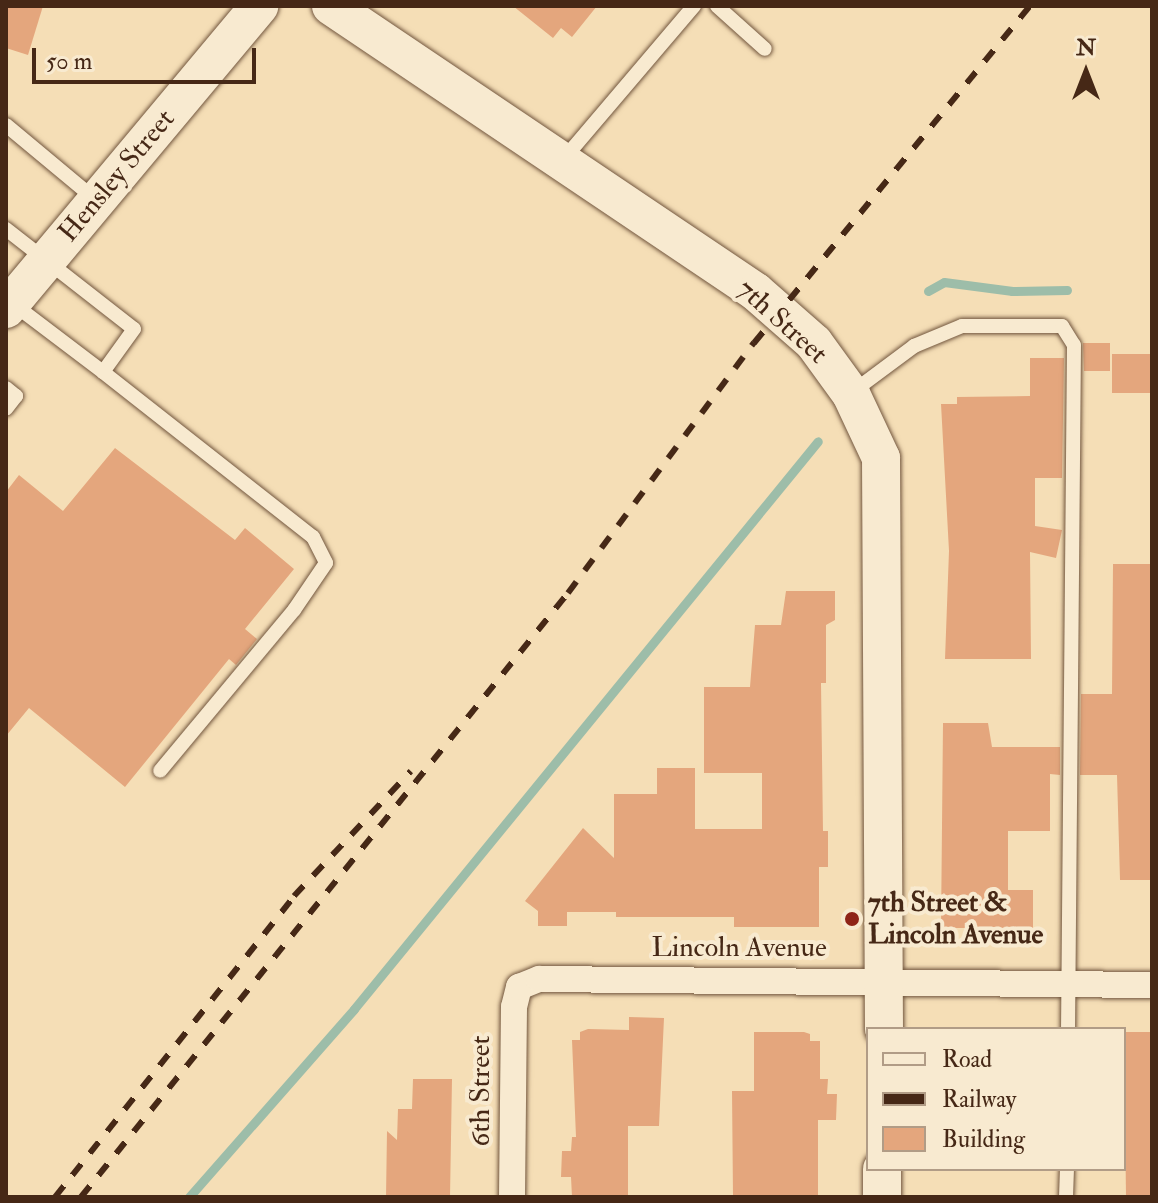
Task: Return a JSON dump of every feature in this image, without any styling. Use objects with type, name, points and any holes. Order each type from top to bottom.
[{"type":"street","name":"Hensley Street","points":[[9,306],[259,6]]},
{"type":"street","name":"7th Street","points":[[331,6],[756,292],[814,343],[851,394],[881,458],[884,1027]]},
{"type":"street","name":"Lincoln Avenue","points":[[519,987],[539,979],[1152,985]]},
{"type":"street","name":"6th Street","points":[[512,1197],[514,1007],[519,987]]},
{"type":"street","points":[[882,1171],[882,1197]]},
{"type":"lane","points":[[562,161],[694,6]]},
{"type":"lane","points":[[717,6],[765,49]]},
{"type":"lane","points":[[6,125],[97,200]]},
{"type":"lane","points":[[6,229],[48,258],[134,329],[103,372]]},
{"type":"lane","points":[[9,306],[103,372],[313,537],[326,563],[294,610],[160,771]]},
{"type":"lane","points":[[851,394],[914,346],[962,326],[1062,326],[1074,345],[1068,1027]]},
{"type":"lane","points":[[6,388],[16,396],[6,409]]},
{"type":"lane","points":[[1066,1197],[1067,1171]]},
{"type":"building","points":[[6,6],[43,6],[28,55],[6,48]]},
{"type":"building","points":[[513,6],[597,6],[572,37],[561,28],[553,38]]},
{"type":"building","points":[[1083,343],[1110,343],[1110,371],[1084,371]]},
{"type":"building","points":[[1112,354],[1152,354],[1152,393],[1112,393]]},
{"type":"building","points":[[1030,358],[1064,358],[1062,478],[1035,478],[1035,526],[1062,530],[1056,558],[1030,552],[1031,659],[945,659],[949,551],[941,404],[957,404],[957,397],[1030,396]]},
{"type":"building","points":[[115,448],[235,540],[245,528],[294,569],[245,629],[257,639],[236,665],[229,659],[125,787],[29,708],[6,736],[6,492],[19,475],[63,511]]},
{"type":"building","points":[[1113,564],[1152,564],[1152,880],[1120,880],[1117,775],[1080,775],[1081,694],[1112,694]]},
{"type":"building","points":[[786,591],[835,591],[835,620],[826,625],[826,683],[821,683],[823,831],[828,831],[828,867],[819,867],[819,927],[734,927],[734,917],[616,917],[616,912],[567,912],[567,926],[538,926],[538,911],[525,901],[583,828],[614,858],[614,794],[657,794],[657,768],[695,768],[695,829],[762,829],[762,773],[704,773],[704,687],[750,687],[755,625],[781,625]]},
{"type":"building","points":[[943,723],[988,723],[992,747],[1060,747],[1060,775],[1050,774],[1050,831],[1008,831],[1008,890],[1033,890],[1033,928],[941,928]]},
{"type":"building","points":[[629,1017],[664,1018],[659,1126],[628,1126],[628,1197],[572,1197],[571,1177],[561,1177],[562,1151],[571,1151],[572,1137],[576,1137],[572,1040],[580,1040],[580,1032],[588,1029],[629,1030]]},
{"type":"building","points":[[754,1032],[804,1032],[810,1034],[810,1041],[820,1041],[820,1079],[828,1079],[827,1094],[837,1094],[836,1120],[818,1120],[818,1197],[733,1197],[732,1091],[754,1091]]},
{"type":"building","points":[[1126,1032],[1152,1032],[1152,1197],[1126,1197]]},
{"type":"building","points":[[413,1079],[452,1079],[450,1197],[386,1197],[387,1131],[397,1140],[398,1109],[412,1109]]},
{"type":"waterway","points":[[928,291],[944,282],[1012,291],[1067,290]]},
{"type":"waterway","points":[[189,1197],[354,1009],[818,441]]},
{"type":"railway","points":[[81,1197],[568,593],[754,343],[1030,6]]},
{"type":"railway","points":[[55,1197],[294,896],[411,771]]},
{"type":"place","name":"7th Street & Lincoln Avenue","points":[[852,919]]}]
